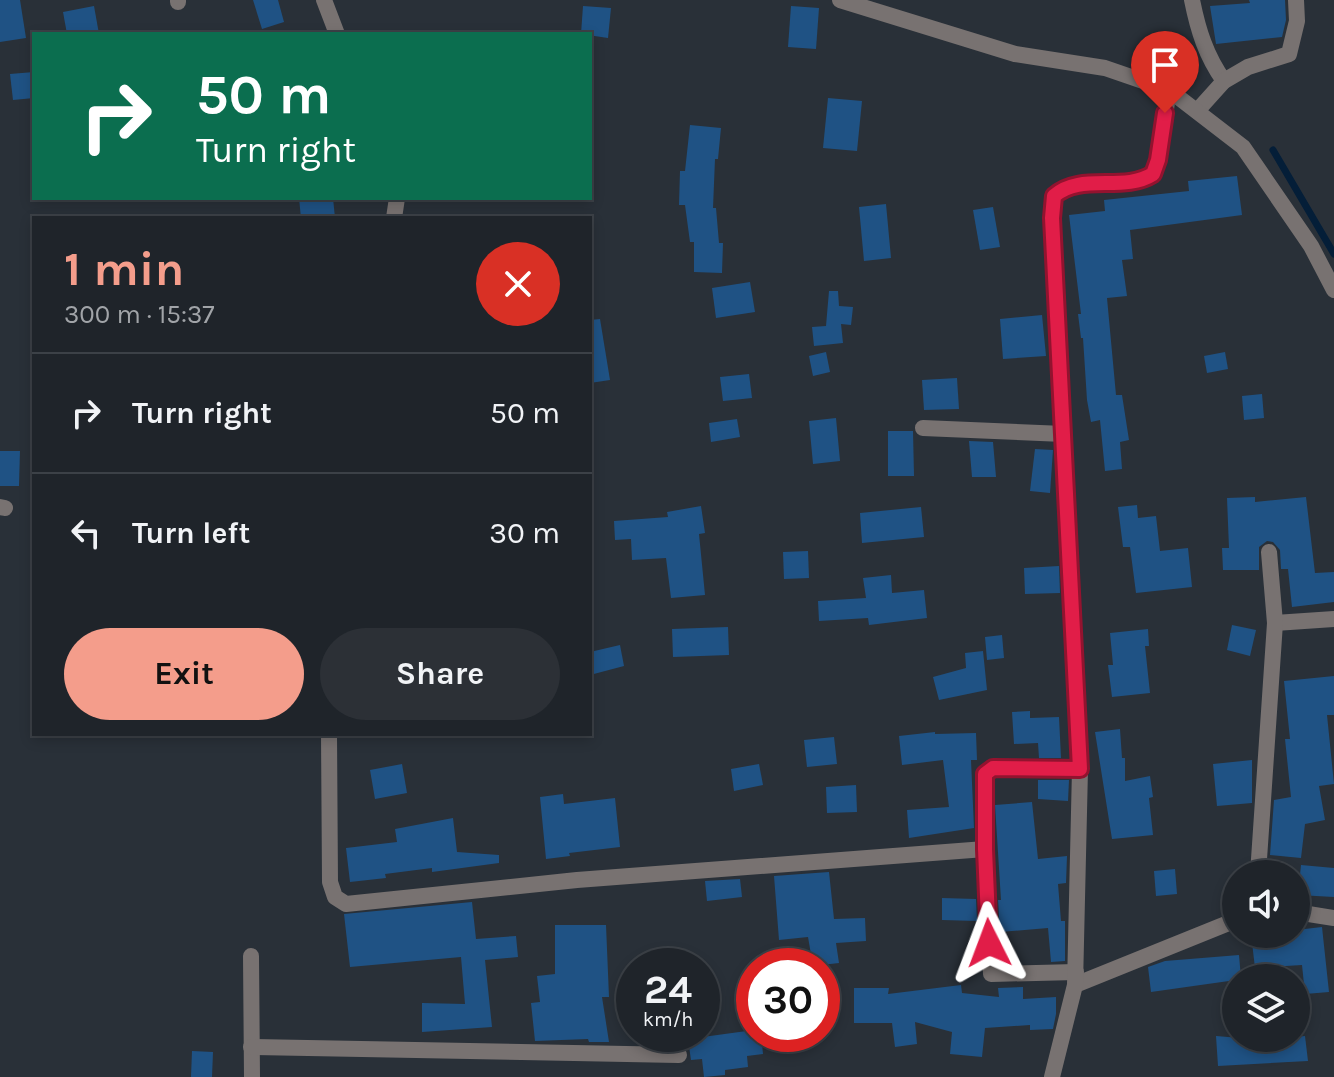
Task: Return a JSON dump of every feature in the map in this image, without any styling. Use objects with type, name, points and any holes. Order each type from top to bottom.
[{"type":"street","points":[[324,0],[336,32]]},
{"type":"street","points":[[840,0],[864,4],[1015,54],[1105,68],[1169,90],[1243,147],[1311,246],[1334,290]]},
{"type":"street","points":[[1192,0],[1210,62],[1224,81]]},
{"type":"street","points":[[1197,111],[1224,81],[1248,67],[1289,54],[1297,21],[1296,0]]},
{"type":"street","points":[[1052,1077],[1076,978],[1080,769],[1052,218],[1054,196],[1064,187],[1131,182],[1153,174],[1169,90]]},
{"type":"street","points":[[923,428],[1064,434]]},
{"type":"street","points":[[1259,860],[1275,623],[1269,552]]},
{"type":"street","points":[[1275,623],[1334,619]]},
{"type":"street","points":[[329,736],[330,882],[335,897],[346,904],[577,880],[985,849]]},
{"type":"street","points":[[1080,769],[993,768],[984,778],[991,974],[1076,978],[1222,925]]},
{"type":"street","points":[[1310,914],[1334,918]]},
{"type":"street","points":[[251,956],[252,1077]]},
{"type":"street","points":[[251,1047],[679,1055]]},
{"type":"building","points":[[0,0],[20,0],[26,38],[0,42]]},
{"type":"building","points":[[253,0],[278,0],[284,22],[262,29]]},
{"type":"building","points":[[1249,0],[1285,0],[1286,20],[1282,37],[1216,44],[1210,6],[1250,3]]},
{"type":"building","points":[[94,6],[99,32],[67,32],[63,12]]},
{"type":"building","points":[[583,6],[611,8],[608,38],[581,32]]},
{"type":"building","points":[[791,6],[819,8],[816,49],[788,47]]},
{"type":"building","points":[[32,72],[32,98],[13,100],[10,74]]},
{"type":"building","points":[[828,98],[862,101],[857,151],[823,148]]},
{"type":"building","points":[[690,125],[721,128],[718,159],[715,159],[713,208],[716,208],[719,243],[723,243],[722,273],[694,272],[694,242],[690,242],[685,205],[679,205],[680,171],[685,171]]},
{"type":"building","points":[[1237,176],[1242,215],[1130,230],[1133,259],[1122,260],[1127,296],[1107,298],[1116,395],[1122,395],[1129,440],[1120,442],[1122,469],[1105,471],[1100,420],[1091,422],[1087,400],[1069,215],[1105,211],[1104,200],[1189,191],[1188,181]]},
{"type":"building","points":[[299,200],[333,200],[335,216],[301,216]]},
{"type":"building","points":[[886,204],[891,258],[864,261],[859,207]]},
{"type":"building","points":[[993,207],[1000,247],[980,250],[973,210]]},
{"type":"building","points":[[750,282],[755,312],[716,318],[712,288]]},
{"type":"building","points":[[829,291],[838,291],[839,306],[853,307],[851,325],[841,324],[843,343],[814,346],[812,327],[826,326]]},
{"type":"building","points":[[1042,315],[1046,356],[1003,359],[1000,319]]},
{"type":"building","points":[[600,319],[610,380],[592,383],[592,320]]},
{"type":"building","points":[[826,352],[830,372],[813,376],[809,356]]},
{"type":"building","points":[[1225,352],[1228,369],[1207,373],[1204,356]]},
{"type":"building","points":[[749,374],[752,398],[723,401],[720,377]]},
{"type":"building","points":[[957,378],[959,409],[924,410],[922,380]]},
{"type":"building","points":[[1262,394],[1264,418],[1244,420],[1242,396]]},
{"type":"building","points":[[836,418],[840,461],[813,464],[809,421]]},
{"type":"building","points":[[737,419],[740,437],[711,442],[709,423]]},
{"type":"building","points":[[888,431],[913,431],[914,476],[888,476]]},
{"type":"building","points":[[969,441],[993,442],[996,477],[972,477]]},
{"type":"building","points":[[1035,449],[1053,450],[1050,493],[1030,491]]},
{"type":"building","points":[[0,451],[20,451],[19,486],[0,486]]},
{"type":"building","points":[[1255,497],[1255,502],[1306,497],[1315,573],[1334,572],[1334,602],[1292,607],[1288,569],[1281,569],[1280,550],[1273,542],[1267,541],[1259,547],[1259,570],[1223,570],[1222,548],[1229,548],[1227,498]]},
{"type":"building","points":[[1137,505],[1138,518],[1156,516],[1160,551],[1188,548],[1192,587],[1136,593],[1130,547],[1123,547],[1118,507]]},
{"type":"building","points":[[701,506],[705,533],[699,534],[705,595],[671,598],[666,558],[632,560],[631,539],[615,540],[614,521],[668,517],[667,512]]},
{"type":"building","points":[[921,507],[924,537],[862,543],[860,513]]},
{"type":"building","points":[[808,551],[809,578],[784,579],[783,552]]},
{"type":"building","points":[[1059,566],[1060,593],[1025,594],[1024,568]]},
{"type":"building","points":[[891,575],[892,593],[924,590],[927,618],[869,625],[868,618],[819,621],[818,601],[866,598],[863,578]]},
{"type":"building","points":[[1232,625],[1256,630],[1250,656],[1227,650]]},
{"type":"building","points":[[728,627],[729,655],[673,657],[672,629]]},
{"type":"building","points":[[1148,629],[1149,646],[1145,646],[1150,693],[1112,697],[1108,665],[1113,665],[1110,633]]},
{"type":"building","points":[[1002,635],[1004,658],[987,660],[985,637]]},
{"type":"building","points":[[620,645],[624,666],[592,674],[592,652]]},
{"type":"building","points":[[983,651],[987,690],[939,700],[933,677],[966,668],[965,653]]},
{"type":"building","points":[[1334,676],[1334,715],[1327,715],[1334,784],[1319,786],[1325,820],[1305,824],[1301,858],[1270,855],[1274,800],[1291,797],[1285,739],[1290,739],[1284,681]]},
{"type":"building","points":[[1030,711],[1030,718],[1059,717],[1061,758],[1039,758],[1038,743],[1014,744],[1012,712]]},
{"type":"building","points":[[1120,729],[1125,781],[1150,776],[1153,835],[1112,839],[1095,732]]},
{"type":"building","points":[[935,732],[976,733],[977,760],[971,760],[974,828],[909,838],[907,810],[949,807],[943,760],[902,765],[899,736]]},
{"type":"building","points":[[834,737],[837,764],[807,767],[804,740]]},
{"type":"building","points":[[1252,760],[1252,803],[1217,806],[1213,764]]},
{"type":"building","points":[[402,764],[407,793],[375,799],[370,770]]},
{"type":"building","points":[[759,764],[763,785],[734,791],[731,769]]},
{"type":"building","points":[[1038,780],[1069,780],[1068,801],[1038,799]]},
{"type":"building","points":[[856,785],[857,812],[827,813],[826,787]]},
{"type":"building","points":[[563,794],[564,804],[615,798],[620,847],[546,859],[540,797]]},
{"type":"building","points":[[1032,802],[1038,859],[1067,856],[1066,883],[1058,884],[1061,921],[1065,921],[1065,961],[1051,962],[1048,928],[1000,932],[995,805]]},
{"type":"building","points":[[453,818],[457,852],[499,855],[499,863],[432,872],[432,868],[350,882],[346,848],[397,842],[395,829]]},
{"type":"building","points":[[1310,866],[1334,868],[1334,897],[1310,896]]},
{"type":"building","points":[[1175,869],[1177,894],[1156,896],[1154,871]]},
{"type":"building","points":[[829,872],[834,919],[865,918],[866,941],[836,943],[837,948],[810,948],[808,937],[779,940],[774,876]]},
{"type":"building","points":[[740,879],[742,897],[707,901],[705,881]]},
{"type":"building","points":[[942,898],[976,899],[977,921],[942,920]]},
{"type":"building","points":[[472,902],[476,939],[516,936],[518,957],[485,960],[492,1027],[422,1032],[422,1003],[465,1004],[461,957],[350,967],[344,914]]},
{"type":"building","points":[[555,925],[606,925],[609,997],[602,997],[609,1042],[589,1042],[588,1039],[535,1041],[531,1003],[540,1002],[537,976],[555,974]]},
{"type":"building","points":[[1322,927],[1329,992],[1310,994],[1310,964],[1255,964],[1253,948],[1310,948],[1310,928]]},
{"type":"building","points":[[1239,955],[1240,964],[1222,964],[1222,982],[1151,992],[1148,967],[1165,961]]},
{"type":"building","points":[[961,985],[962,993],[999,997],[998,988],[1023,987],[1023,999],[1056,997],[1053,1029],[1030,1030],[1030,1025],[985,1028],[982,1057],[950,1054],[952,1032],[915,1022],[917,1044],[895,1047],[892,1023],[854,1023],[854,988],[889,988],[888,994]]},
{"type":"building","points":[[736,1032],[736,1052],[763,1054],[747,1056],[748,1067],[725,1070],[725,1075],[704,1077],[702,1059],[691,1060],[690,1052],[720,1052],[720,1035]]},
{"type":"building","points":[[1216,1036],[1222,1036],[1222,1052],[1307,1052],[1308,1061],[1218,1066]]},
{"type":"building","points":[[192,1051],[213,1052],[212,1077],[191,1077]]},
{"type":"waterway","points":[[1273,150],[1334,254]]},
{"type":"route","points":[[989,943],[985,774],[993,768],[1080,769],[1052,218],[1054,196],[1064,187],[1131,182],[1153,174],[1165,113]]}]
